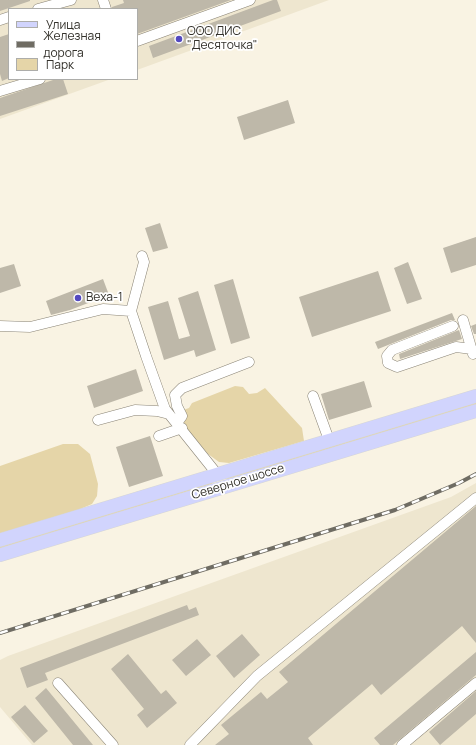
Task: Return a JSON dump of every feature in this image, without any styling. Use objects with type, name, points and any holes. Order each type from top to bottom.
[{"type":"main road","name":"Северное шоссе","points":[[0,540],[476,396]]},
{"type":"main road","name":"Северное шоссе","points":[[0,555],[476,410]]},
{"type":"main road","points":[[217,474],[221,487]]},
{"type":"lane","points":[[42,8],[71,0]]},
{"type":"lane","points":[[138,41],[250,0]]},
{"type":"lane","points":[[0,90],[36,80]]},
{"type":"lane","points":[[142,256],[144,262],[131,311],[165,409],[217,474]]},
{"type":"lane","points":[[0,326],[30,327],[103,309],[131,311]]},
{"type":"lane","points":[[463,320],[474,352],[476,364]]},
{"type":"lane","points":[[452,326],[392,350],[387,356],[388,363],[397,367],[456,347],[474,352]]},
{"type":"lane","points":[[159,436],[179,425],[182,416],[177,406],[175,395],[182,388],[249,362]]},
{"type":"lane","points":[[313,396],[329,440]]},
{"type":"lane","points":[[98,420],[135,410],[157,411],[169,414]]},
{"type":"lane","points":[[190,745],[257,676],[476,498]]},
{"type":"lane","points":[[58,683],[113,745]]},
{"type":"lane","points":[[402,745],[476,683]]},
{"type":"shaded area","name":"ООО ДИС \"Десяточка\"","points":[[0,0],[329,0],[138,70],[138,8],[8,8],[8,80],[108,80],[0,119]]},
{"type":"shaded area","points":[[476,483],[476,745],[32,745],[0,707],[0,660],[8,656],[451,497]]},
{"type":"green space","points":[[235,386],[243,387],[249,394],[257,393],[265,388],[302,428],[304,441],[229,463],[219,462],[208,454],[186,428],[177,412],[189,408],[192,403]]},
{"type":"green space","points":[[476,401],[476,405],[228,479],[225,478]]},
{"type":"green space","points":[[63,444],[78,444],[90,454],[98,484],[97,496],[92,504],[64,516],[0,534],[0,466]]},
{"type":"green space","points":[[213,481],[212,484],[0,549],[0,545]]},
{"type":"building","points":[[0,0],[30,0],[30,1],[0,11]]},
{"type":"building","points":[[123,0],[231,0],[138,34],[138,8],[112,8],[124,3]]},
{"type":"building","points":[[273,0],[277,0],[281,11],[153,58],[149,46]]},
{"type":"building","points":[[8,34],[8,78],[2,81],[0,74],[0,37]]},
{"type":"building","points":[[53,80],[63,80],[68,94],[0,116],[0,98]]},
{"type":"building","points":[[288,100],[295,123],[244,140],[237,117]]},
{"type":"building","points":[[160,223],[168,248],[153,252],[145,228]]},
{"type":"building","points":[[476,237],[476,265],[451,273],[443,248]]},
{"type":"building","points":[[408,262],[422,299],[407,304],[394,268]]},
{"type":"building","points":[[14,264],[21,286],[0,293],[0,268]]},
{"type":"building","points":[[378,271],[391,311],[312,337],[299,297]]},
{"type":"building","name":"Веха-1","points":[[103,279],[109,295],[70,310],[51,315],[46,301]]},
{"type":"building","points":[[233,279],[250,338],[231,344],[214,285]]},
{"type":"building","points":[[198,291],[216,350],[196,357],[194,350],[164,360],[148,307],[168,301],[179,339],[190,336],[178,298]]},
{"type":"building","points":[[452,313],[455,320],[451,320],[378,349],[375,342]]},
{"type":"building","points":[[476,324],[476,334],[474,334],[471,326]]},
{"type":"building","points":[[459,330],[462,339],[400,359],[399,354]]},
{"type":"building","points":[[136,369],[143,391],[94,408],[87,386]]},
{"type":"building","points":[[364,381],[372,407],[329,420],[321,394]]},
{"type":"building","points":[[150,436],[163,476],[129,487],[116,447]]},
{"type":"building","points":[[476,506],[476,643],[462,626],[381,695],[372,684],[308,738],[313,745],[215,745],[229,734],[221,725],[261,692],[267,699],[288,682],[279,672]]},
{"type":"building","points":[[187,605],[189,610],[196,607],[199,615],[45,673],[48,680],[27,688],[20,668]]},
{"type":"building","points":[[242,634],[260,655],[234,678],[216,656]]},
{"type":"building","points":[[197,639],[211,655],[186,676],[172,660]]},
{"type":"building","points":[[476,652],[476,675],[393,745],[380,745],[374,738]]},
{"type":"building","points":[[128,654],[161,694],[166,690],[177,703],[147,728],[137,715],[144,709],[111,669]]},
{"type":"building","points":[[46,688],[93,745],[73,745],[35,698]]},
{"type":"building","points":[[476,691],[476,714],[440,745],[429,732]]},
{"type":"building","points":[[25,705],[48,731],[34,743],[11,717]]},
{"type":"railway","points":[[0,633],[395,510],[459,483],[476,474]]},
{"type":"place","name":"ООО ДИС \"Десяточка\"","points":[[179,39]]},
{"type":"place","name":"Веха-1","points":[[78,298]]}]
